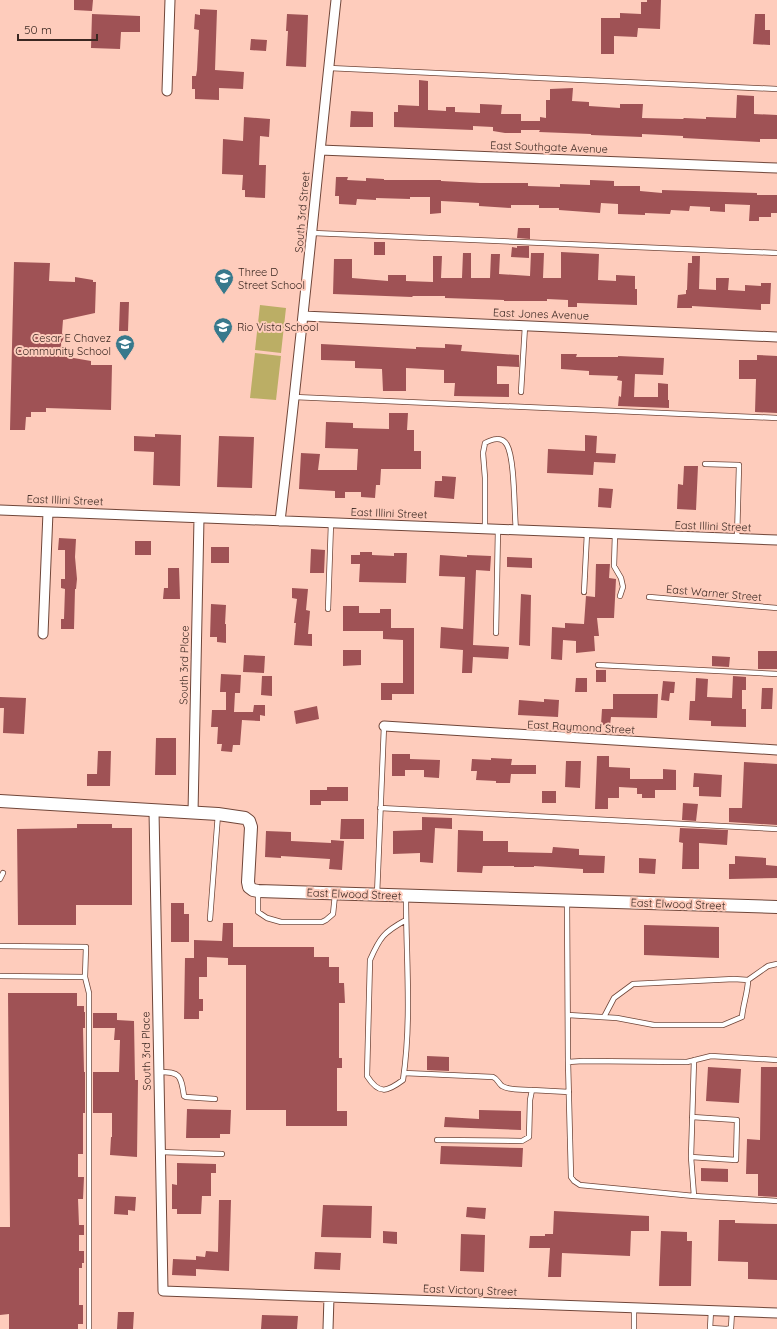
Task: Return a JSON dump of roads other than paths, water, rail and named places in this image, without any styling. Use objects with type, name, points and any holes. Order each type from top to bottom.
[{"type":"street","points":[[167,91],[170,0]]},
{"type":"street","name":"South 3rd Street","points":[[280,521],[336,0]]},
{"type":"street","name":"East Southgate Avenue","points":[[320,150],[777,168]]},
{"type":"street","name":"East Jones Avenue","points":[[303,316],[777,336]]},
{"type":"street","name":"East Illini Street","points":[[0,510],[777,540]]},
{"type":"street","points":[[43,634],[48,512]]},
{"type":"street","name":"South 3rd Place","points":[[192,813],[199,518]]},
{"type":"street","name":"East Raymond Street","points":[[384,726],[777,750]]},
{"type":"street","points":[[0,801],[218,814],[245,818],[249,821],[250,827],[248,882],[249,887],[258,891]]},
{"type":"street","name":"South 3rd Place","points":[[154,811],[163,1291]]},
{"type":"street","name":"East Elwood Street","points":[[258,891],[777,907]]},
{"type":"street","name":"East Victory Street","points":[[163,1291],[777,1312]]},
{"type":"street","points":[[328,1329],[329,1297]]},
{"type":"lane","points":[[329,68],[777,89]]},
{"type":"lane","points":[[312,233],[777,253]]},
{"type":"lane","points":[[521,392],[525,326]]},
{"type":"lane","points":[[294,397],[777,418]]},
{"type":"lane","points":[[485,529],[485,478],[483,453],[485,443],[492,439],[501,440],[507,445],[510,455],[516,530]]},
{"type":"lane","points":[[705,464],[739,465],[737,539]]},
{"type":"lane","points":[[328,609],[331,523]]},
{"type":"lane","points":[[496,633],[498,529]]},
{"type":"lane","points":[[584,592],[587,533]]},
{"type":"lane","points":[[615,534],[614,566],[621,578],[623,587],[620,596]]},
{"type":"lane","name":"East Warner Street","points":[[649,597],[777,608]]},
{"type":"lane","points":[[598,665],[777,674]]},
{"type":"lane","points":[[377,894],[384,726]]},
{"type":"lane","points":[[380,808],[777,829]]},
{"type":"lane","points":[[210,918],[218,814]]},
{"type":"lane","points":[[0,879],[3,873]]},
{"type":"lane","points":[[258,891],[258,912],[267,918],[281,922],[322,922],[326,920],[333,914],[336,893]]},
{"type":"lane","points":[[406,895],[408,975],[406,1055],[404,1073],[403,1080],[390,1090],[380,1089],[371,1083],[367,1076],[370,960],[378,943],[389,929],[406,920]]},
{"type":"lane","points":[[567,900],[568,1062],[571,1177],[580,1185],[694,1196],[777,1201]]},
{"type":"lane","points":[[0,946],[86,947],[85,977],[89,994],[89,1329]]},
{"type":"lane","points":[[604,1017],[614,998],[633,984],[734,978],[748,980],[768,966],[777,964]]},
{"type":"lane","points":[[0,976],[85,977]]},
{"type":"lane","points":[[568,1015],[617,1018],[654,1024],[723,1025],[742,1017],[743,1005],[748,988],[748,980]]},
{"type":"lane","points":[[568,1062],[687,1062],[711,1056],[777,1060]]},
{"type":"lane","points":[[694,1060],[691,1156],[694,1196]]},
{"type":"lane","points":[[159,1072],[173,1072],[179,1077],[182,1082],[184,1096],[186,1097],[215,1099]]},
{"type":"lane","points":[[404,1073],[493,1077],[509,1089],[569,1092]]},
{"type":"lane","points":[[437,1140],[526,1139],[529,1137],[530,1100],[532,1090]]},
{"type":"lane","points":[[691,1156],[736,1160],[737,1120],[692,1117]]},
{"type":"lane","points":[[160,1152],[222,1154]]},
{"type":"lane","points":[[634,1307],[634,1329]]},
{"type":"lane","points":[[711,1310],[710,1329],[731,1328],[732,1311]]},
{"type":"place","name":"Three D Street School","points":[[224,295]]},
{"type":"place","name":"Rio Vista School","points":[[223,344]]},
{"type":"place","name":"Cesar E Chavez Community School","points":[[125,361]]}]
